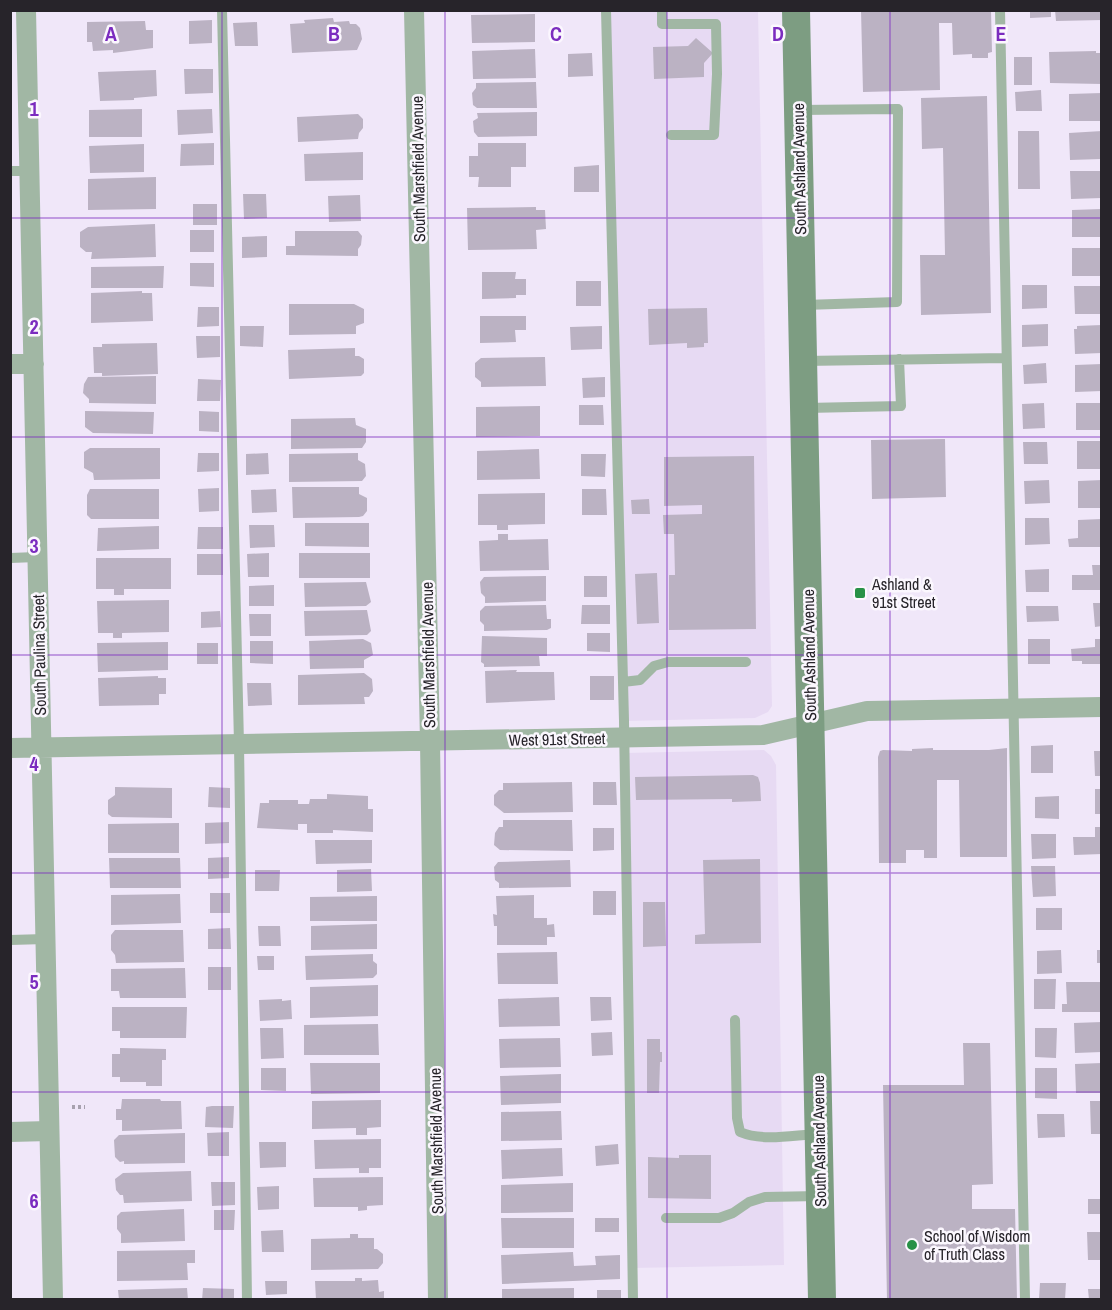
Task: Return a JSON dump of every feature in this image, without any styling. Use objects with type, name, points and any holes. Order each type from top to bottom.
[{"type":"main road","name":"South Ashland Avenue","points":[[796,10],[822,1299]]},
{"type":"street","name":"South Paulina Street","points":[[26,10],[20,171],[34,364],[53,1299]]},
{"type":"street","name":"South Marshfield Avenue","points":[[414,10],[430,741],[438,1299]]},
{"type":"street","points":[[10,364],[34,364]]},
{"type":"street","name":"West 91st Street","points":[[10,748],[763,735],[867,711],[1101,707]]},
{"type":"street","points":[[10,1132],[49,1131]]},
{"type":"lane","points":[[222,10],[239,744],[247,1299]]},
{"type":"lane","points":[[606,10],[625,738],[633,1299]]},
{"type":"lane","points":[[662,10],[662,24],[716,24],[717,74],[714,135],[671,135]]},
{"type":"lane","points":[[1000,10],[1025,1299]]},
{"type":"lane","points":[[798,110],[898,109],[897,302],[802,305]]},
{"type":"lane","points":[[803,361],[1006,358]]},
{"type":"lane","points":[[804,409],[901,406],[899,359]]},
{"type":"lane","points":[[10,558],[37,557]]},
{"type":"lane","points":[[623,682],[640,680],[654,666],[668,662],[746,662]]},
{"type":"lane","points":[[10,940],[45,939]]},
{"type":"lane","points":[[735,1020],[737,1118],[740,1132],[763,1137],[819,1134]]},
{"type":"lane","points":[[666,1218],[718,1218],[733,1213],[749,1202],[765,1197],[820,1196]]},
{"type":"path","points":[[68,1107],[85,1107]]},
{"type":"shaded area","points":[[607,11],[758,11],[772,706],[768,712],[755,718],[624,721]]},
{"type":"shaded area","points":[[764,750],[776,765],[784,1265],[632,1268],[625,753]]},
{"type":"building","points":[[861,10],[991,10],[992,52],[988,53],[988,58],[972,58],[972,54],[953,55],[952,23],[939,23],[940,90],[863,92]]},
{"type":"building","points":[[1030,10],[1051,10],[1051,17],[1030,18]]},
{"type":"building","points":[[1055,10],[1102,10],[1102,20],[1056,21]]},
{"type":"building","points":[[535,14],[535,42],[472,43],[471,15]]},
{"type":"building","points":[[333,18],[334,22],[349,21],[350,24],[356,24],[360,28],[362,39],[357,50],[292,53],[290,24],[305,23],[304,20]]},
{"type":"building","points":[[212,20],[212,43],[189,44],[189,21]]},
{"type":"building","points":[[145,21],[146,30],[153,30],[153,48],[113,53],[113,50],[93,51],[92,42],[87,42],[87,22]]},
{"type":"building","points":[[257,22],[258,46],[235,46],[233,23]]},
{"type":"building","points":[[696,38],[713,53],[704,63],[704,77],[654,79],[653,47],[688,46]]},
{"type":"building","points":[[535,49],[536,78],[473,79],[472,51]]},
{"type":"building","points":[[1096,51],[1096,53],[1102,53],[1102,84],[1050,83],[1049,52]]},
{"type":"building","points":[[592,53],[593,76],[568,77],[568,54]]},
{"type":"building","points":[[1014,57],[1032,57],[1032,85],[1014,85]]},
{"type":"building","points":[[184,69],[213,69],[213,93],[185,94]]},
{"type":"building","points":[[156,70],[157,96],[134,98],[134,100],[100,101],[98,72]]},
{"type":"building","points":[[536,82],[537,108],[477,108],[473,105],[472,93],[476,88],[476,83]]},
{"type":"building","points":[[1041,90],[1042,111],[1016,111],[1015,92]]},
{"type":"building","points":[[1102,93],[1102,121],[1069,121],[1069,94]]},
{"type":"building","points":[[987,96],[991,313],[921,315],[920,255],[945,255],[943,148],[922,149],[921,98]]},
{"type":"building","points":[[142,109],[142,137],[89,137],[89,110]]},
{"type":"building","points":[[212,109],[213,133],[178,135],[177,110]]},
{"type":"building","points":[[537,112],[537,136],[478,137],[474,132],[473,121],[478,118],[477,113]]},
{"type":"building","points":[[358,114],[363,119],[363,128],[358,139],[298,142],[297,117]]},
{"type":"building","points":[[1018,131],[1039,131],[1040,189],[1018,189]]},
{"type":"building","points":[[1102,131],[1102,159],[1070,160],[1069,133]]},
{"type":"building","points":[[214,143],[214,165],[180,166],[181,144]]},
{"type":"building","points":[[478,143],[526,143],[526,167],[511,167],[511,187],[478,187],[479,177],[469,177],[469,156],[478,156]]},
{"type":"building","points":[[144,144],[144,172],[90,173],[89,146]]},
{"type":"building","points":[[363,152],[363,180],[305,181],[304,154]]},
{"type":"building","points":[[599,165],[599,192],[574,192],[574,167]]},
{"type":"building","points":[[1070,171],[1102,171],[1102,198],[1071,199]]},
{"type":"building","points":[[156,177],[156,209],[88,210],[88,179]]},
{"type":"building","points":[[243,194],[266,194],[267,218],[244,219]]},
{"type":"building","points":[[360,195],[361,221],[329,222],[328,196]]},
{"type":"building","points":[[193,204],[217,204],[217,225],[193,225]]},
{"type":"building","points":[[536,207],[536,210],[545,210],[546,229],[536,230],[537,249],[468,250],[467,208]]},
{"type":"building","points":[[1102,209],[1102,237],[1072,237],[1072,210]]},
{"type":"building","points":[[155,224],[156,257],[91,259],[92,252],[86,252],[80,247],[80,232],[88,227]]},
{"type":"building","points":[[190,230],[214,230],[214,252],[190,252]]},
{"type":"building","points":[[295,231],[358,231],[362,236],[358,256],[286,255],[286,246],[295,246]]},
{"type":"building","points":[[267,236],[267,257],[242,258],[242,237]]},
{"type":"building","points":[[1072,248],[1102,248],[1102,276],[1072,276]]},
{"type":"building","points":[[190,263],[214,263],[214,287],[190,286]]},
{"type":"building","points":[[164,266],[163,288],[91,288],[91,267]]},
{"type":"building","points":[[482,272],[516,272],[515,279],[526,279],[526,295],[516,295],[516,298],[482,299]]},
{"type":"building","points":[[576,281],[601,281],[601,306],[576,306]]},
{"type":"building","points":[[1022,285],[1047,285],[1047,308],[1022,309]]},
{"type":"building","points":[[1074,286],[1102,286],[1102,314],[1075,314]]},
{"type":"building","points":[[142,291],[142,293],[152,293],[153,321],[91,323],[91,293]]},
{"type":"building","points":[[289,304],[354,304],[364,309],[364,323],[356,326],[356,334],[289,335]]},
{"type":"building","points":[[198,307],[219,307],[219,326],[197,327]]},
{"type":"building","points":[[707,308],[708,343],[704,343],[704,347],[687,348],[687,343],[649,345],[648,309]]},
{"type":"building","points":[[480,316],[526,316],[526,330],[515,330],[516,342],[480,343]]},
{"type":"building","points":[[1048,324],[1048,346],[1022,347],[1022,325]]},
{"type":"building","points":[[1102,325],[1102,353],[1075,354],[1074,329],[1077,329],[1077,326]]},
{"type":"building","points":[[240,326],[264,326],[263,347],[240,346]]},
{"type":"building","points":[[602,326],[602,349],[571,350],[570,327]]},
{"type":"building","points":[[196,336],[220,336],[220,357],[197,358]]},
{"type":"building","points":[[157,343],[158,374],[102,376],[102,373],[94,373],[93,347],[102,347],[102,344]]},
{"type":"building","points":[[355,348],[355,356],[364,359],[364,373],[361,376],[289,379],[288,350]]},
{"type":"building","points":[[545,357],[546,386],[481,387],[481,382],[475,377],[475,363],[481,358]]},
{"type":"building","points":[[1046,363],[1047,383],[1024,384],[1023,365]]},
{"type":"building","points":[[1102,364],[1102,391],[1075,392],[1075,365]]},
{"type":"building","points":[[156,376],[156,404],[89,403],[89,399],[83,393],[88,377]]},
{"type":"building","points":[[605,377],[605,397],[583,398],[582,378]]},
{"type":"building","points":[[198,379],[221,380],[220,401],[197,401]]},
{"type":"building","points":[[1044,403],[1045,428],[1023,429],[1022,404]]},
{"type":"building","points":[[1076,403],[1102,403],[1102,430],[1076,430]]},
{"type":"building","points":[[579,405],[603,405],[604,425],[579,425]]},
{"type":"building","points":[[540,406],[540,436],[476,437],[476,407]]},
{"type":"building","points":[[85,411],[154,412],[153,434],[93,433],[85,427]]},
{"type":"building","points":[[199,411],[219,412],[219,432],[199,431]]},
{"type":"building","points":[[355,418],[356,425],[366,429],[366,442],[362,448],[291,449],[291,419]]},
{"type":"building","points":[[945,439],[946,497],[872,499],[871,440]]},
{"type":"building","points":[[1077,441],[1102,441],[1102,469],[1077,469]]},
{"type":"building","points":[[1023,442],[1047,442],[1048,464],[1024,464]]},
{"type":"building","points":[[90,448],[160,448],[160,479],[94,480],[93,473],[84,468],[84,452]]},
{"type":"building","points":[[539,449],[540,479],[477,480],[477,451]]},
{"type":"building","points":[[198,453],[219,453],[219,471],[197,472]]},
{"type":"building","points":[[268,453],[269,474],[246,475],[246,454]]},
{"type":"building","points":[[358,453],[358,460],[365,464],[366,476],[362,481],[289,482],[289,454]]},
{"type":"building","points":[[581,454],[606,454],[605,477],[581,476]]},
{"type":"building","points":[[754,456],[756,629],[669,630],[669,575],[675,575],[674,534],[664,534],[663,515],[702,514],[702,505],[664,506],[664,457]]},
{"type":"building","points":[[1049,480],[1050,503],[1025,504],[1024,481]]},
{"type":"building","points":[[1102,480],[1102,508],[1078,508],[1078,481]]},
{"type":"building","points":[[292,487],[359,487],[359,494],[367,498],[367,511],[359,517],[293,518]]},
{"type":"building","points":[[219,488],[219,511],[199,512],[198,489]]},
{"type":"building","points":[[90,489],[159,489],[159,519],[91,519],[87,515],[87,495]]},
{"type":"building","points":[[276,489],[277,512],[252,513],[251,490]]},
{"type":"building","points":[[582,489],[606,489],[607,515],[582,515]]},
{"type":"building","points":[[545,493],[545,524],[508,525],[508,530],[497,530],[497,525],[478,525],[478,494]]},
{"type":"building","points":[[649,499],[650,514],[632,514],[631,500]]},
{"type":"building","points":[[1025,518],[1049,518],[1050,544],[1025,545]]},
{"type":"building","points":[[1102,519],[1102,547],[1069,547],[1068,539],[1078,538],[1078,520]]},
{"type":"building","points":[[305,523],[369,523],[369,547],[305,546]]},
{"type":"building","points":[[249,525],[274,525],[275,547],[250,548]]},
{"type":"building","points":[[159,526],[159,549],[97,551],[98,528]]},
{"type":"building","points":[[198,527],[223,527],[223,549],[197,549]]},
{"type":"building","points":[[498,534],[508,534],[508,540],[548,539],[549,570],[480,571],[479,541],[498,540]]},
{"type":"building","points":[[269,553],[269,577],[248,577],[247,554]]},
{"type":"building","points":[[299,553],[370,553],[370,578],[299,578]]},
{"type":"building","points":[[197,554],[223,554],[223,575],[197,575]]},
{"type":"building","points":[[96,558],[171,558],[171,589],[124,589],[124,595],[114,595],[114,589],[96,589]]},
{"type":"building","points":[[1092,565],[1102,565],[1102,590],[1072,590],[1072,575],[1093,575]]},
{"type":"building","points":[[1049,569],[1049,592],[1026,592],[1025,570]]},
{"type":"building","points":[[657,573],[659,623],[637,624],[635,574]]},
{"type":"building","points":[[546,576],[546,601],[485,603],[485,597],[481,593],[480,582],[484,577]]},
{"type":"building","points":[[584,576],[607,576],[607,597],[584,597]]},
{"type":"building","points":[[366,582],[371,602],[366,606],[305,607],[304,583]]},
{"type":"building","points":[[274,585],[274,606],[249,606],[249,586]]},
{"type":"building","points":[[169,600],[169,632],[122,633],[122,638],[113,638],[113,633],[98,633],[97,601]]},
{"type":"building","points":[[1093,603],[1102,603],[1102,626],[1095,627]]},
{"type":"building","points":[[546,605],[547,619],[551,619],[551,628],[547,630],[484,631],[484,625],[480,621],[480,611],[485,606]]},
{"type":"building","points":[[582,605],[610,605],[610,624],[581,624]]},
{"type":"building","points":[[1026,606],[1058,606],[1059,621],[1027,622]]},
{"type":"building","points":[[367,610],[371,631],[367,635],[305,636],[304,611]]},
{"type":"building","points":[[220,611],[221,627],[201,628],[201,612]]},
{"type":"building","points":[[249,614],[271,614],[271,636],[250,636]]},
{"type":"building","points":[[587,633],[610,633],[610,652],[587,651]]},
{"type":"building","points":[[482,636],[547,638],[547,656],[539,656],[540,666],[484,667],[481,662]]},
{"type":"building","points":[[363,639],[371,643],[373,655],[364,660],[364,668],[310,669],[309,641]]},
{"type":"building","points":[[1028,639],[1050,639],[1050,664],[1028,664]]},
{"type":"building","points":[[1095,639],[1102,639],[1102,664],[1082,664],[1082,661],[1072,661],[1071,649],[1095,647]]},
{"type":"building","points":[[250,641],[273,641],[273,664],[250,663]]},
{"type":"building","points":[[168,642],[168,670],[98,672],[97,643]]},
{"type":"building","points":[[197,643],[218,643],[218,664],[197,664]]},
{"type":"building","points":[[517,670],[516,672],[554,672],[555,700],[486,703],[485,671]]},
{"type":"building","points":[[364,673],[372,679],[373,691],[369,697],[364,697],[365,704],[298,705],[298,675]]},
{"type":"building","points":[[158,676],[158,678],[166,678],[166,694],[159,694],[159,705],[99,706],[98,678]]},
{"type":"building","points":[[590,676],[614,676],[614,700],[590,700]]},
{"type":"building","points":[[247,683],[271,683],[272,705],[248,706]]},
{"type":"building","points":[[1053,745],[1053,773],[1031,773],[1031,746]]},
{"type":"building","points":[[933,748],[933,750],[989,750],[1007,748],[1007,857],[960,857],[959,780],[937,780],[937,858],[924,858],[924,850],[906,850],[906,863],[879,863],[878,757],[880,751],[912,751],[912,749]]},
{"type":"building","points":[[1094,751],[1102,751],[1102,776],[1095,776]]},
{"type":"building","points":[[753,775],[758,777],[760,783],[761,801],[636,800],[635,777]]},
{"type":"building","points":[[572,782],[573,812],[504,813],[494,805],[494,795],[499,790],[503,790],[503,783]]},
{"type":"building","points":[[593,782],[616,782],[617,805],[593,805]]},
{"type":"building","points":[[115,787],[172,788],[172,818],[112,817],[108,814],[108,800],[115,795]]},
{"type":"building","points":[[209,787],[230,788],[230,808],[208,807]]},
{"type":"building","points":[[1095,789],[1102,789],[1102,814],[1095,814]]},
{"type":"building","points":[[327,794],[368,796],[368,809],[373,809],[373,832],[333,830],[333,833],[307,833],[307,824],[298,824],[298,830],[257,828],[260,803],[269,803],[269,800],[298,800],[298,804],[309,804],[310,799],[327,799]]},
{"type":"building","points":[[1059,796],[1059,819],[1035,818],[1035,797]]},
{"type":"building","points":[[503,820],[572,820],[573,851],[500,850],[494,845],[495,833],[499,827],[503,827]]},
{"type":"building","points":[[229,822],[229,843],[205,844],[205,823]]},
{"type":"building","points":[[179,823],[179,853],[108,853],[108,824]]},
{"type":"building","points":[[1095,827],[1102,827],[1102,854],[1074,855],[1073,837],[1095,837]]},
{"type":"building","points":[[593,828],[614,828],[614,850],[593,851]]},
{"type":"building","points":[[1031,834],[1056,834],[1056,858],[1032,859]]},
{"type":"building","points":[[315,840],[372,840],[372,863],[316,864]]},
{"type":"building","points":[[229,857],[229,878],[208,879],[208,858]]},
{"type":"building","points":[[109,858],[180,858],[181,888],[110,888]]},
{"type":"building","points":[[760,859],[761,943],[695,944],[695,935],[705,934],[703,860]]},
{"type":"building","points":[[570,860],[571,887],[499,888],[499,883],[495,880],[494,867],[498,862]]},
{"type":"building","points":[[1031,866],[1055,866],[1056,896],[1033,897]]},
{"type":"building","points":[[371,869],[372,891],[337,892],[337,870]]},
{"type":"building","points":[[255,870],[280,870],[279,891],[255,891]]},
{"type":"building","points":[[593,891],[616,891],[616,915],[593,915]]},
{"type":"building","points":[[210,893],[230,893],[230,913],[210,913]]},
{"type":"building","points":[[180,894],[181,923],[111,925],[111,895]]},
{"type":"building","points":[[534,895],[534,918],[547,918],[547,925],[554,924],[555,937],[547,937],[547,945],[497,945],[497,926],[494,926],[493,914],[497,915],[496,896]]},
{"type":"building","points":[[377,896],[377,921],[310,921],[310,897]]},
{"type":"building","points":[[643,902],[665,902],[666,946],[643,947]]},
{"type":"building","points":[[1036,908],[1062,908],[1062,930],[1036,930]]},
{"type":"building","points":[[377,924],[377,949],[311,950],[311,926]]},
{"type":"building","points":[[258,926],[280,926],[281,946],[259,946]]},
{"type":"building","points":[[230,928],[231,949],[208,949],[208,929]]},
{"type":"building","points":[[115,930],[183,930],[184,962],[116,963],[115,955],[111,950],[111,935]]},
{"type":"building","points":[[1061,950],[1062,973],[1037,974],[1037,951]]},
{"type":"building","points":[[1097,950],[1102,950],[1102,963],[1097,963]]},
{"type":"building","points":[[557,952],[558,984],[498,984],[497,953]]},
{"type":"building","points":[[373,954],[373,961],[377,964],[377,974],[373,978],[306,980],[305,956]]},
{"type":"building","points":[[257,956],[274,956],[274,970],[258,970]]},
{"type":"building","points":[[208,967],[231,967],[231,990],[208,990]]},
{"type":"building","points":[[185,968],[186,998],[120,998],[119,991],[111,991],[111,969]]},
{"type":"building","points":[[1034,979],[1056,979],[1055,1009],[1034,1009]]},
{"type":"building","points":[[1066,982],[1102,982],[1102,1012],[1062,1012],[1062,1004],[1067,1004]]},
{"type":"building","points":[[378,985],[378,1016],[310,1018],[310,987]]},
{"type":"building","points":[[559,997],[560,1026],[499,1027],[498,999]]},
{"type":"building","points":[[590,997],[611,997],[612,1020],[591,1021]]},
{"type":"building","points":[[282,999],[282,1001],[291,1000],[292,1019],[260,1021],[259,1000]]},
{"type":"building","points":[[112,1007],[187,1007],[186,1038],[120,1038],[120,1031],[112,1031]]},
{"type":"building","points":[[1102,1022],[1102,1052],[1075,1053],[1074,1023]]},
{"type":"building","points":[[378,1024],[379,1055],[304,1055],[304,1025]]},
{"type":"building","points":[[260,1028],[283,1028],[284,1058],[261,1059]]},
{"type":"building","points":[[1035,1028],[1057,1028],[1056,1058],[1035,1057]]},
{"type":"building","points":[[612,1032],[613,1055],[592,1056],[591,1033]]},
{"type":"building","points":[[560,1038],[561,1067],[500,1068],[499,1039]]},
{"type":"building","points":[[647,1039],[660,1039],[662,1062],[660,1062],[659,1093],[647,1093]]},
{"type":"building","points":[[963,1043],[990,1043],[993,1184],[972,1185],[972,1209],[1015,1209],[1017,1300],[887,1300],[883,1085],[964,1085]]},
{"type":"building","points":[[120,1048],[166,1049],[166,1060],[162,1060],[162,1086],[146,1086],[146,1082],[120,1082],[120,1077],[112,1077],[112,1054],[120,1054]]},
{"type":"building","points":[[310,1063],[380,1063],[380,1093],[311,1094]]},
{"type":"building","points":[[1102,1063],[1102,1093],[1076,1093],[1075,1064]]},
{"type":"building","points":[[261,1068],[286,1068],[286,1091],[261,1090]]},
{"type":"building","points":[[1035,1068],[1057,1068],[1057,1099],[1035,1098]]},
{"type":"building","points":[[561,1074],[561,1103],[501,1105],[500,1076]]},
{"type":"building","points":[[122,1099],[181,1101],[182,1129],[122,1131],[122,1120],[116,1120],[116,1109],[121,1109]]},
{"type":"building","points":[[381,1100],[381,1127],[367,1128],[367,1135],[356,1135],[356,1128],[312,1129],[312,1101]]},
{"type":"building","points":[[1090,1101],[1102,1101],[1102,1134],[1091,1134]]},
{"type":"building","points":[[234,1106],[233,1128],[205,1127],[206,1107]]},
{"type":"building","points":[[561,1111],[562,1140],[501,1141],[501,1112]]},
{"type":"building","points":[[1037,1114],[1064,1114],[1065,1137],[1038,1138]]},
{"type":"building","points":[[229,1132],[229,1156],[208,1156],[207,1133]]},
{"type":"building","points":[[185,1133],[185,1163],[124,1164],[124,1161],[120,1162],[115,1157],[114,1140],[119,1135]]},
{"type":"building","points":[[381,1139],[381,1168],[369,1168],[369,1173],[359,1173],[359,1168],[315,1169],[314,1140]]},
{"type":"building","points":[[259,1142],[286,1142],[286,1167],[260,1168]]},
{"type":"building","points":[[618,1144],[619,1164],[596,1166],[595,1146]]},
{"type":"building","points":[[562,1148],[563,1176],[502,1179],[501,1150]]},
{"type":"building","points":[[679,1155],[711,1155],[711,1199],[648,1198],[648,1157],[679,1158]]},
{"type":"building","points":[[191,1171],[192,1201],[124,1203],[123,1195],[116,1190],[115,1179],[123,1173]]},
{"type":"building","points":[[383,1177],[383,1205],[367,1206],[367,1210],[358,1211],[358,1207],[314,1207],[313,1178]]},
{"type":"building","points":[[211,1182],[235,1182],[235,1205],[212,1206]]},
{"type":"building","points":[[573,1183],[573,1212],[501,1213],[501,1185]]},
{"type":"building","points":[[279,1186],[279,1209],[258,1210],[257,1187]]},
{"type":"building","points":[[1088,1199],[1102,1199],[1102,1214],[1088,1214]]},
{"type":"building","points":[[184,1209],[185,1241],[121,1243],[121,1234],[117,1229],[117,1216],[121,1212]]},
{"type":"building","points":[[214,1210],[235,1210],[234,1230],[214,1230]]},
{"type":"building","points":[[501,1218],[574,1218],[574,1248],[502,1248]]},
{"type":"building","points":[[595,1218],[619,1218],[619,1232],[595,1232]]},
{"type":"building","points":[[283,1230],[284,1252],[262,1252],[261,1231]]},
{"type":"building","points":[[1087,1232],[1102,1232],[1102,1260],[1088,1260]]},
{"type":"building","points":[[350,1234],[358,1234],[358,1238],[374,1238],[374,1249],[383,1254],[383,1263],[378,1269],[311,1270],[311,1239],[350,1238]]},
{"type":"building","points":[[195,1250],[195,1263],[187,1263],[188,1280],[117,1281],[117,1251]]},
{"type":"building","points":[[573,1252],[574,1266],[596,1265],[595,1256],[620,1255],[620,1279],[502,1284],[501,1255]]},
{"type":"building","points":[[355,1278],[362,1278],[362,1281],[378,1280],[379,1292],[384,1291],[384,1300],[316,1300],[315,1281],[355,1281]]},
{"type":"building","points":[[265,1281],[287,1281],[287,1294],[266,1295]]},
{"type":"building","points":[[1040,1283],[1066,1283],[1065,1300],[1039,1300]]},
{"type":"building","points":[[187,1288],[188,1300],[119,1300],[118,1290]]},
{"type":"building","points":[[203,1288],[234,1289],[234,1300],[202,1300]]},
{"type":"building","points":[[574,1288],[574,1300],[502,1300],[502,1289]]},
{"type":"building","points":[[1088,1289],[1102,1289],[1102,1300],[1089,1300]]},
{"type":"building","points":[[597,1290],[621,1290],[621,1300],[597,1300]]},
{"type":"place","name":"Ashland & 91st Street","points":[[860,593]]},
{"type":"place","name":"School of Wisdom of Truth Class","points":[[912,1245]]}]
